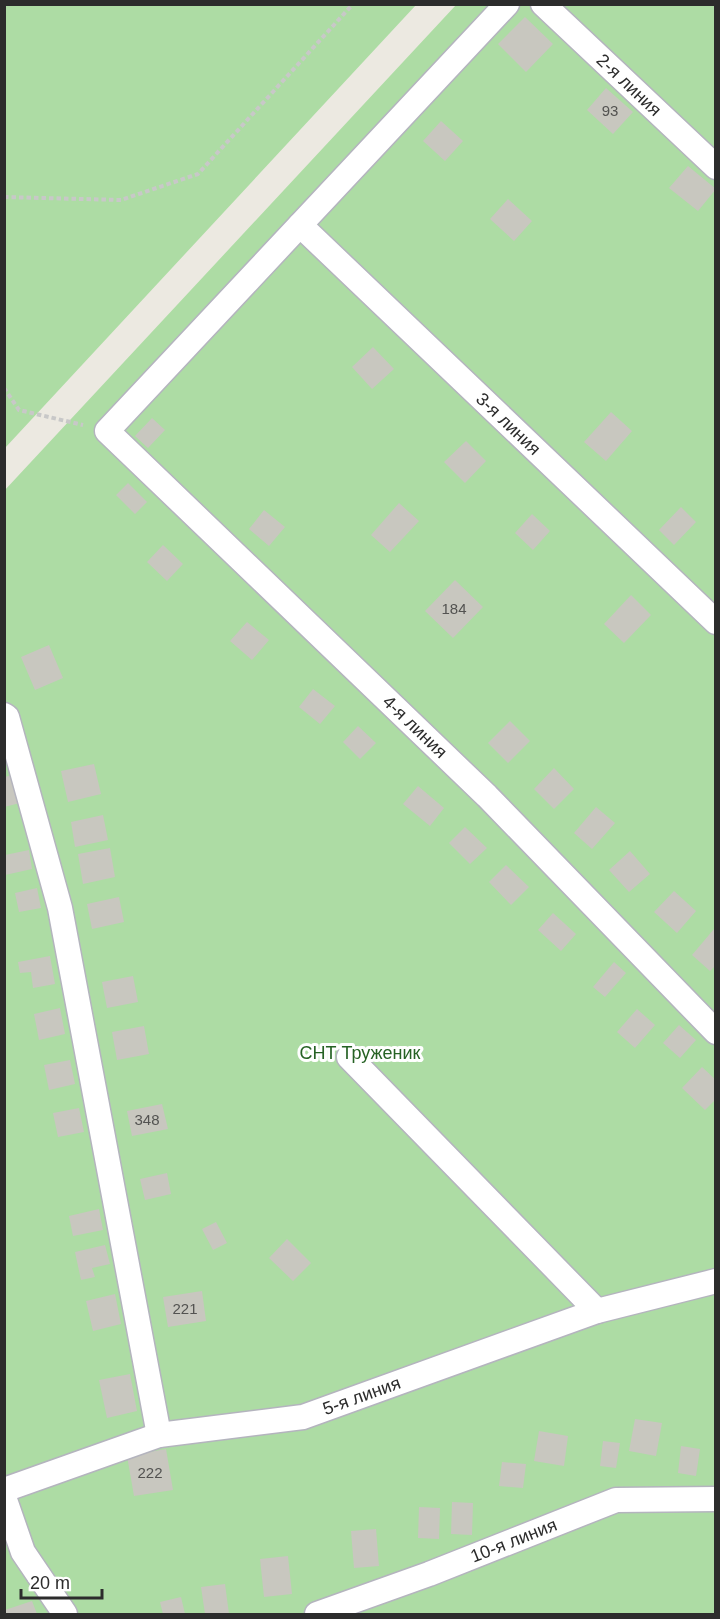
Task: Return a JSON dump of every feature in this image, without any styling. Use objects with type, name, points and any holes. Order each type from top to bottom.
[{"type":"street","points":[[107,431],[507,4]]},
{"type":"street","name":"2-я линия","points":[[543,4],[716,167]]},
{"type":"street","name":"3-я линия","points":[[300,225],[716,622]]},
{"type":"street","name":"4-я линия","points":[[107,431],[487,796],[716,1032]]},
{"type":"street","points":[[4,715],[60,908],[159,1435]]},
{"type":"street","points":[[349,1057],[597,1311]]},
{"type":"street","name":"5-я линия","points":[[4,1490],[159,1435],[303,1417],[597,1311],[716,1281]]},
{"type":"street","points":[[4,1497],[23,1552],[65,1614]]},
{"type":"street","name":"10-я линия","points":[[317,1614],[429,1574],[616,1500],[716,1499]]},
{"type":"path","points":[[4,197],[121,200],[198,174],[353,4]]},
{"type":"path","points":[[4,388],[19,410],[107,431]]},
{"type":"green space","points":[[4,5],[416,5],[5,448]]},
{"type":"green space","name":"СНТ Труженик","points":[[456,5],[715,5],[715,1614],[5,1614],[4,491]]},
{"type":"building","points":[[525,17],[553,44],[526,72],[498,44]]},
{"type":"building","points":[[606,88],[633,112],[613,134],[587,110]]},
{"type":"building","points":[[441,121],[463,141],[445,161],[423,141]]},
{"type":"building","points":[[688,166],[716,189],[698,211],[669,188]]},
{"type":"building","points":[[508,199],[532,221],[514,241],[490,219]]},
{"type":"building","points":[[373,347],[394,369],[372,389],[352,367]]},
{"type":"building","points":[[611,412],[632,431],[606,461],[584,442]]},
{"type":"building","points":[[152,418],[165,430],[148,448],[135,436]]},
{"type":"building","points":[[466,441],[486,461],[465,483],[444,462]]},
{"type":"building","points":[[128,483],[147,502],[135,514],[116,495]]},
{"type":"building","points":[[399,503],[419,521],[390,552],[371,535]]},
{"type":"building","points":[[681,507],[696,522],[674,545],[659,530]]},
{"type":"building","points":[[264,510],[285,527],[269,546],[249,529]]},
{"type":"building","points":[[532,514],[550,531],[533,550],[515,533]]},
{"type":"building","points":[[163,545],[183,564],[167,581],[147,562]]},
{"type":"building","points":[[455,580],[483,607],[453,638],[425,611]]},
{"type":"building","points":[[631,595],[651,615],[624,643],[604,624]]},
{"type":"building","points":[[247,622],[269,640],[252,660],[230,641]]},
{"type":"building","points":[[49,645],[63,678],[35,690],[21,657]]},
{"type":"building","points":[[313,689],[335,706],[320,724],[299,707]]},
{"type":"building","points":[[510,721],[530,741],[508,763],[488,743]]},
{"type":"building","points":[[358,726],[376,743],[360,759],[343,742]]},
{"type":"building","points":[[94,764],[101,794],[68,802],[61,771]]},
{"type":"building","points":[[554,768],[574,789],[554,809],[534,789]]},
{"type":"building","points":[[14,775],[20,803],[4,807],[4,777]]},
{"type":"building","points":[[418,786],[444,808],[430,826],[403,804]]},
{"type":"building","points":[[596,807],[615,823],[592,849],[574,833]]},
{"type":"building","points":[[103,815],[108,840],[75,847],[71,822]]},
{"type":"building","points":[[465,827],[487,848],[470,864],[449,843]]},
{"type":"building","points":[[110,848],[115,877],[83,884],[78,854]]},
{"type":"building","points":[[29,850],[32,869],[5,875],[5,855]]},
{"type":"building","points":[[630,851],[650,874],[629,892],[609,870]]},
{"type":"building","points":[[506,865],[529,887],[511,905],[489,882]]},
{"type":"building","points":[[37,888],[41,908],[19,912],[15,893]]},
{"type":"building","points":[[674,891],[696,911],[677,933],[654,912]]},
{"type":"building","points":[[119,897],[124,922],[92,929],[87,904]]},
{"type":"building","points":[[553,913],[576,934],[561,951],[538,930]]},
{"type":"building","points":[[714,929],[716,930],[716,965],[710,971],[692,955]]},
{"type":"building","points":[[50,956],[55,984],[33,988],[31,972],[20,973],[18,962]]},
{"type":"building","points":[[614,962],[626,973],[605,997],[593,987]]},
{"type":"building","points":[[133,976],[138,1002],[107,1008],[102,982]]},
{"type":"building","points":[[60,1008],[65,1034],[39,1040],[34,1014]]},
{"type":"building","points":[[637,1009],[655,1025],[635,1048],[617,1032]]},
{"type":"building","points":[[679,1025],[696,1040],[680,1058],[663,1043]]},
{"type":"building","points":[[144,1026],[149,1054],[117,1060],[112,1032]]},
{"type":"building","points":[[70,1060],[75,1084],[49,1090],[44,1065]]},
{"type":"building","points":[[702,1067],[716,1080],[716,1099],[705,1110],[682,1088]]},
{"type":"building","points":[[162,1104],[168,1129],[132,1136],[127,1111]]},
{"type":"building","points":[[79,1108],[84,1132],[58,1137],[53,1113]]},
{"type":"building","points":[[167,1173],[171,1194],[145,1200],[140,1179]]},
{"type":"building","points":[[99,1209],[103,1230],[73,1236],[69,1216]]},
{"type":"building","points":[[216,1222],[227,1243],[213,1250],[202,1229]]},
{"type":"building","points":[[287,1239],[311,1263],[293,1281],[269,1258]]},
{"type":"building","points":[[105,1245],[110,1264],[92,1268],[95,1277],[81,1280],[75,1252]]},
{"type":"building","points":[[202,1291],[206,1321],[168,1327],[163,1297]]},
{"type":"building","points":[[115,1294],[121,1324],[93,1331],[86,1301]]},
{"type":"building","points":[[130,1374],[137,1411],[107,1418],[99,1380]]},
{"type":"building","points":[[635,1419],[662,1423],[656,1456],[629,1451]]},
{"type":"building","points":[[539,1431],[568,1436],[564,1466],[534,1461]]},
{"type":"building","points":[[603,1441],[620,1443],[616,1468],[600,1466]]},
{"type":"building","points":[[681,1446],[700,1449],[696,1476],[678,1473]]},
{"type":"building","points":[[166,1449],[173,1490],[134,1496],[127,1456]]},
{"type":"building","points":[[502,1462],[526,1464],[523,1488],[499,1486]]},
{"type":"building","points":[[452,1502],[473,1503],[472,1535],[451,1534]]},
{"type":"building","points":[[419,1507],[440,1508],[439,1539],[418,1538]]},
{"type":"building","points":[[376,1529],[379,1566],[354,1568],[351,1531]]},
{"type":"building","points":[[288,1556],[292,1594],[264,1597],[260,1559]]},
{"type":"building","points":[[225,1584],[229,1614],[205,1614],[201,1587]]},
{"type":"building","points":[[181,1597],[185,1614],[163,1614],[160,1602]]},
{"type":"building","points":[[32,1601],[37,1614],[5,1614],[5,1610]]}]
